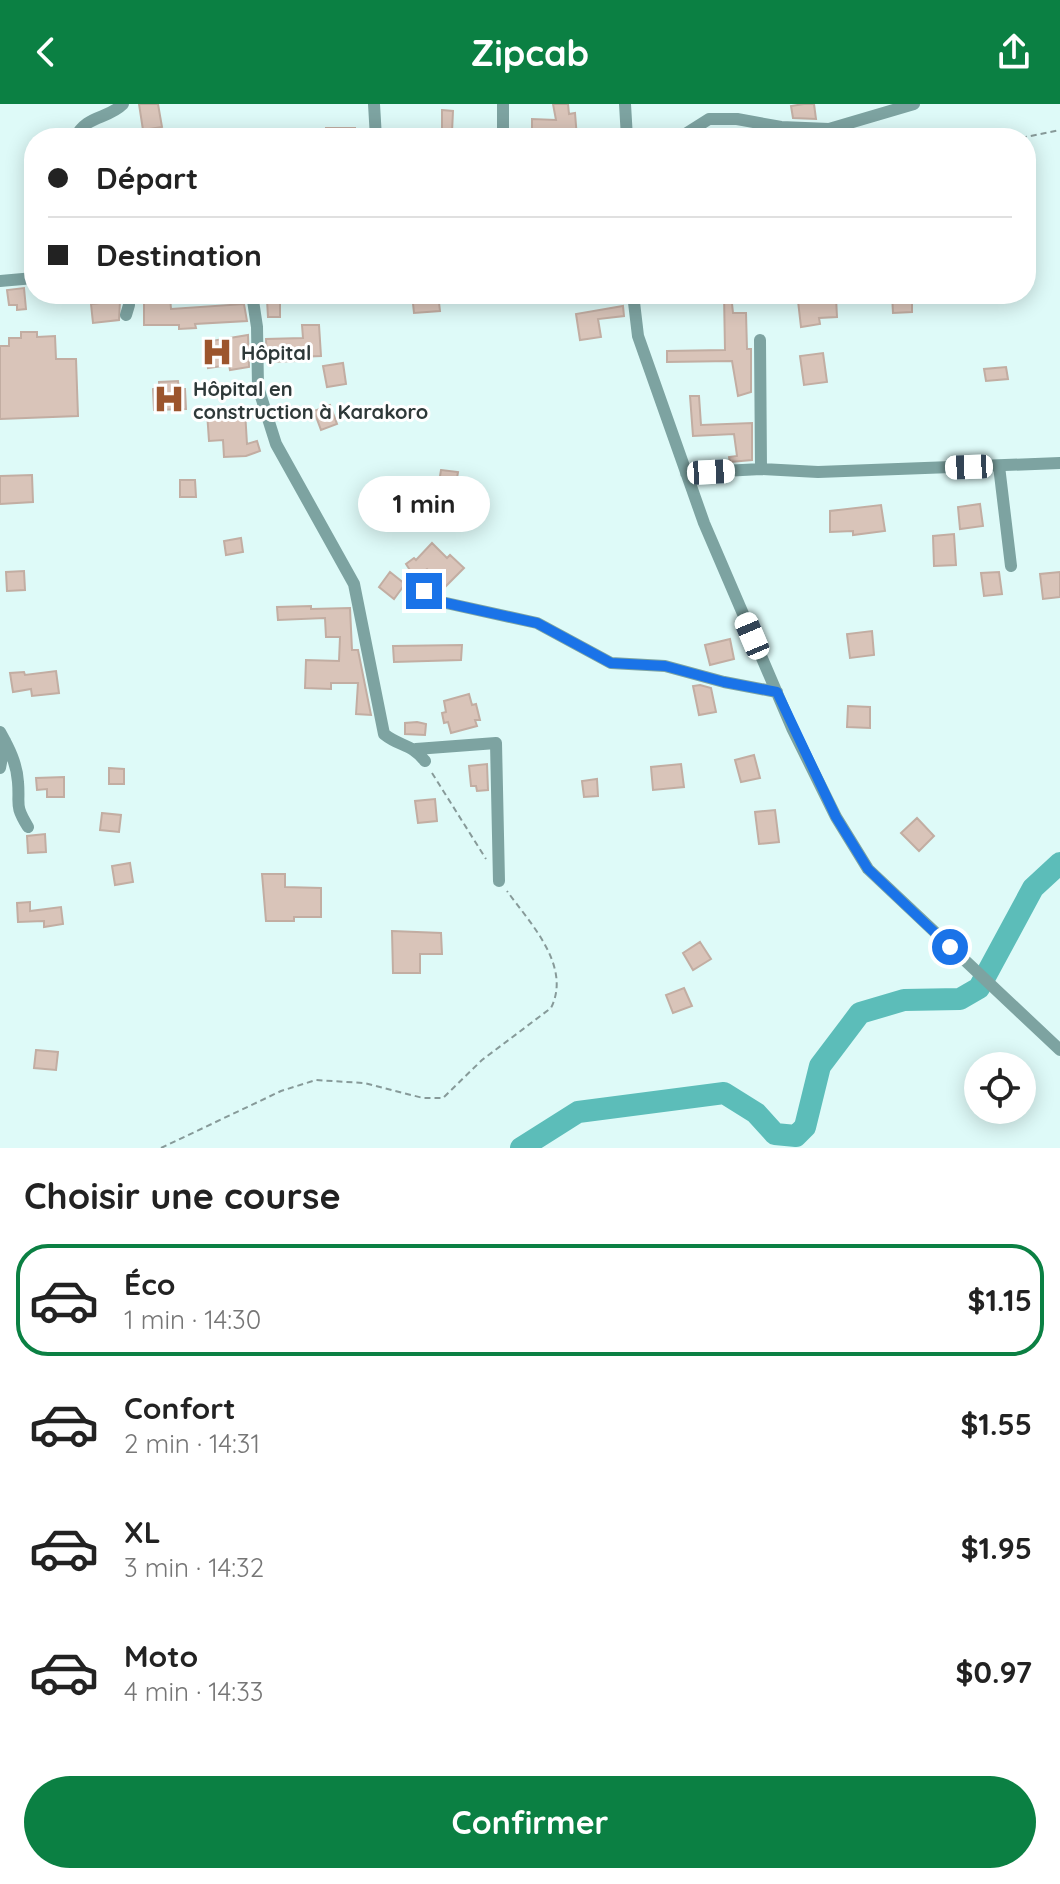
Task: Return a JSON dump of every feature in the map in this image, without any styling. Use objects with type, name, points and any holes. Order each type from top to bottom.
[{"type":"street","points":[[83,128],[91,119],[116,110],[123,104]]},
{"type":"street","points":[[374,104],[375,128]]},
{"type":"street","points":[[503,104],[503,128]]},
{"type":"street","points":[[625,104],[626,128]]},
{"type":"street","points":[[832,128],[914,104]]},
{"type":"street","points":[[695,128],[709,119],[737,119],[805,128]]},
{"type":"street","points":[[0,281],[24,279]]},
{"type":"street","points":[[126,315],[129,304]]},
{"type":"street","points":[[254,304],[258,387],[276,444],[354,584],[384,734],[391,740],[416,749],[496,743],[499,881]]},
{"type":"street","points":[[634,304],[638,336],[704,523],[777,692],[836,817],[868,869],[1060,1050]]},
{"type":"street","points":[[760,340],[761,469]]},
{"type":"street","points":[[686,473],[761,469],[818,472],[1060,463]]},
{"type":"street","points":[[999,466],[1011,566]]},
{"type":"street","points":[[424,591],[437,601],[537,623],[611,663],[665,666],[777,692]]},
{"type":"street","points":[[0,768],[3,737]]},
{"type":"street","points":[[3,737],[11,750],[18,781],[17,808],[28,827]]},
{"type":"street","points":[[416,749],[425,761]]},
{"type":"path","points":[[1036,135],[1060,130]]},
{"type":"path","points":[[161,1148],[281,1091],[316,1080],[364,1083],[423,1098],[443,1098],[482,1060],[551,1008],[557,995],[556,971],[540,936],[499,881],[425,761]]},
{"type":"building","points":[[139,104],[158,104],[162,127],[143,128]]},
{"type":"building","points":[[553,104],[568,104],[569,114],[575,113],[576,128],[532,128],[532,119],[556,120]]},
{"type":"building","points":[[814,104],[816,119],[793,118],[791,106]]},
{"type":"building","points":[[442,110],[453,111],[452,128],[442,128]]},
{"type":"building","points":[[24,288],[26,309],[17,310],[17,305],[9,305],[7,290]]},
{"type":"building","points":[[91,304],[120,304],[119,320],[93,323]]},
{"type":"building","points":[[144,304],[171,304],[171,309],[244,304],[247,321],[195,324],[196,328],[179,329],[179,325],[144,325]]},
{"type":"building","points":[[267,304],[280,304],[280,317],[268,317]]},
{"type":"building","points":[[413,304],[439,304],[440,311],[414,313]]},
{"type":"building","points":[[724,304],[732,304],[733,313],[746,313],[747,349],[751,349],[751,392],[738,396],[732,361],[667,362],[667,351],[725,350]]},
{"type":"building","points":[[798,304],[836,304],[837,317],[819,318],[820,324],[801,327]]},
{"type":"building","points":[[893,304],[912,304],[912,312],[893,313]]},
{"type":"building","points":[[623,306],[624,316],[598,319],[601,337],[580,340],[576,314]]},
{"type":"building","points":[[302,325],[319,325],[321,356],[267,362],[266,339],[303,338]]},
{"type":"building","points":[[21,332],[37,332],[37,337],[55,336],[56,359],[76,359],[78,416],[0,419],[0,346],[9,346],[9,338],[21,338]]},
{"type":"building","points":[[248,335],[249,367],[230,370],[229,365],[208,368],[205,342]]},
{"type":"building","points":[[823,353],[827,382],[804,385],[800,356]]},
{"type":"building","points":[[343,363],[346,384],[327,387],[323,366]]},
{"type":"building","points":[[1006,367],[1008,379],[986,381],[984,369]]},
{"type":"building","name":"Hôpital en construction à Karakoro","points":[[178,381],[179,389],[185,389],[186,409],[154,410],[153,389],[159,388],[159,382]]},
{"type":"building","points":[[690,396],[699,396],[701,425],[752,423],[752,460],[730,462],[729,457],[737,456],[734,434],[693,436]]},
{"type":"building","points":[[330,405],[337,424],[321,430],[314,411]]},
{"type":"building","points":[[245,411],[247,444],[257,441],[260,451],[246,456],[224,457],[223,440],[209,441],[207,412]]},
{"type":"building","points":[[441,470],[458,472],[454,497],[437,495]]},
{"type":"building","points":[[32,475],[33,502],[0,504],[0,476]]},
{"type":"building","points":[[180,480],[195,480],[196,497],[180,497]]},
{"type":"building","points":[[980,504],[983,526],[960,529],[958,507]]},
{"type":"building","points":[[881,505],[885,531],[853,535],[853,531],[830,532],[830,511]]},
{"type":"building","points":[[954,534],[956,565],[934,566],[933,536]]},
{"type":"building","points":[[241,538],[243,552],[226,555],[224,541]]},
{"type":"building","points":[[432,543],[447,558],[450,555],[464,568],[446,586],[427,569],[415,578],[406,564],[414,558],[416,560]]},
{"type":"building","points":[[24,571],[25,590],[7,591],[6,572]]},
{"type":"building","points":[[390,572],[405,584],[394,599],[379,587]]},
{"type":"building","points":[[999,572],[1002,594],[984,596],[981,573]]},
{"type":"building","points":[[1060,572],[1060,597],[1043,599],[1040,574]]},
{"type":"building","points":[[311,606],[311,609],[350,608],[352,650],[358,650],[371,715],[356,714],[358,683],[331,683],[331,689],[305,688],[306,660],[339,661],[340,637],[326,637],[325,618],[278,620],[277,607]]},
{"type":"building","points":[[872,631],[874,655],[850,658],[847,634]]},
{"type":"building","points":[[730,639],[734,659],[710,665],[705,645]]},
{"type":"building","points":[[462,645],[461,660],[394,662],[393,646]]},
{"type":"building","points":[[56,671],[59,693],[32,696],[31,689],[13,692],[10,673],[24,672],[25,675]]},
{"type":"building","points":[[693,686],[711,688],[716,712],[699,715]]},
{"type":"building","points":[[469,694],[472,705],[476,704],[480,720],[475,720],[477,726],[451,733],[448,722],[444,723],[444,701]]},
{"type":"building","points":[[848,706],[870,707],[870,728],[847,727]]},
{"type":"building","points":[[405,723],[426,724],[425,735],[405,734]]},
{"type":"building","points":[[754,755],[760,778],[741,782],[735,760]]},
{"type":"building","points":[[487,764],[488,790],[477,791],[476,786],[471,786],[469,766]]},
{"type":"building","points":[[681,764],[684,787],[653,790],[651,767]]},
{"type":"building","points":[[109,768],[124,769],[124,784],[109,784]]},
{"type":"building","points":[[64,777],[64,797],[47,797],[47,789],[37,790],[36,778]]},
{"type":"building","points":[[597,779],[598,796],[584,797],[582,781]]},
{"type":"building","points":[[435,799],[437,821],[418,823],[415,801]]},
{"type":"building","points":[[775,810],[779,842],[759,844],[755,812]]},
{"type":"building","points":[[102,813],[121,815],[119,832],[100,830]]},
{"type":"building","points":[[917,818],[934,836],[919,851],[901,833]]},
{"type":"building","points":[[45,834],[46,852],[28,853],[27,836]]},
{"type":"building","points":[[130,863],[133,882],[115,885],[112,866]]},
{"type":"building","points":[[262,874],[285,874],[285,887],[321,888],[321,917],[266,921]]},
{"type":"building","points":[[30,902],[30,911],[61,907],[63,924],[44,927],[44,921],[18,922],[17,903]]},
{"type":"building","points":[[392,931],[441,933],[442,954],[420,954],[420,973],[393,973]]},
{"type":"building","points":[[700,942],[711,959],[693,970],[683,953]]},
{"type":"building","points":[[684,988],[692,1006],[673,1013],[666,995]]},
{"type":"building","points":[[36,1050],[58,1052],[56,1070],[34,1068]]},
{"type":"waterway","points":[[521,1148],[578,1112],[724,1093],[756,1113],[775,1134],[796,1136],[805,1127],[820,1066],[860,1013],[904,1000],[960,999],[979,988],[1033,888],[1060,863]]},
{"type":"place","name":"Hôpital","points":[[217,352]]},
{"type":"place","name":"Hôpital en construction à Karakoro","points":[[169,399]]},
{"type":"route","points":[[424,591],[437,601],[537,623],[611,663],[665,666],[777,692],[836,817],[868,869],[950,947]]}]
